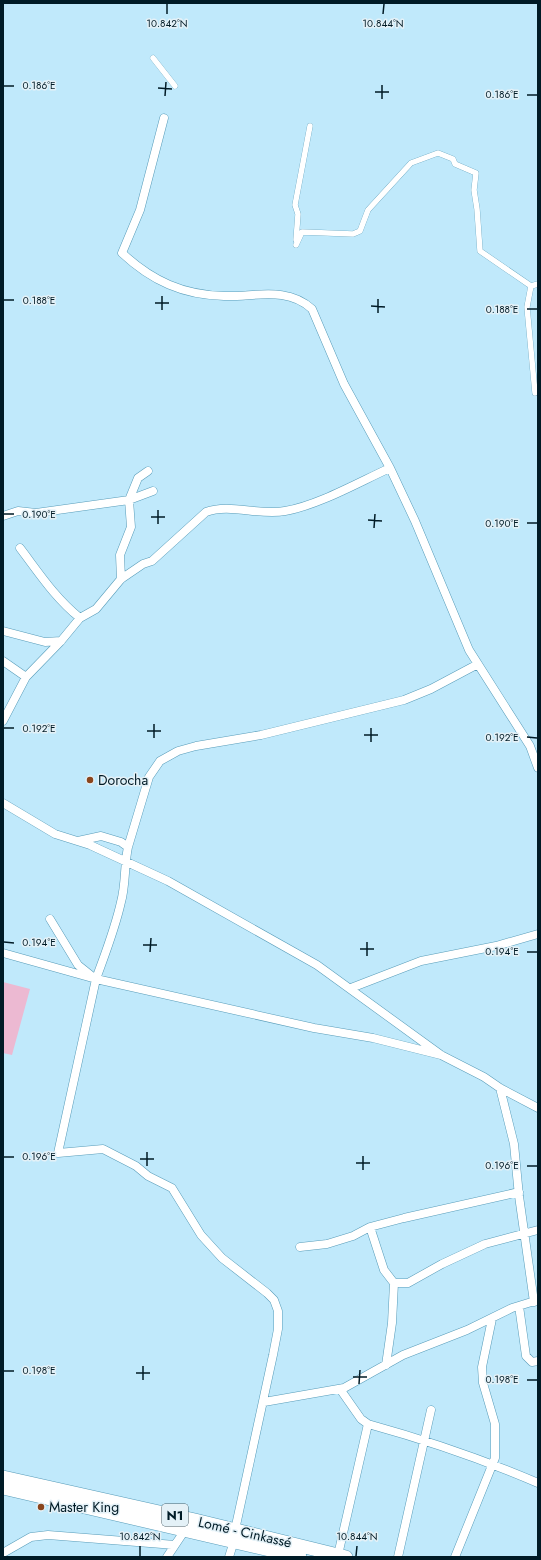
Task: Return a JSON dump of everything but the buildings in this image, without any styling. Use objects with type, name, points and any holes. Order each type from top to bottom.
[{"type":"highway","name":"Lomé - Cinkassé","points":[[3,1477],[234,1536],[315,1553],[342,1556]]},
{"type":"highway","name":"Lomé - Cinkassé","points":[[3,1488],[185,1530],[234,1536],[300,1557]]},
{"type":"street","points":[[153,58],[175,86]]},
{"type":"street","points":[[164,118],[140,210],[122,252],[148,275],[174,288],[224,296],[272,293],[295,297],[304,301],[312,309],[344,384],[390,468],[442,583],[466,644],[530,746],[538,768]]},
{"type":"street","points":[[310,126],[295,205],[298,214],[296,245],[302,232],[353,234],[360,231],[368,210],[410,163],[438,153],[453,159],[455,164],[476,173],[474,190],[480,251],[532,286]]},
{"type":"street","points":[[532,286],[538,284]]},
{"type":"street","points":[[532,286],[527,307],[535,393]]},
{"type":"street","points":[[3,721],[26,677],[61,641],[80,618],[96,609],[121,579],[143,564],[152,561],[206,512],[215,509],[285,512],[312,503],[390,468]]},
{"type":"street","points":[[121,579],[120,555],[131,527],[129,500],[138,478],[148,471]]},
{"type":"street","points":[[3,516],[18,511],[36,513],[129,500],[153,491]]},
{"type":"street","points":[[20,548],[56,595],[80,618]]},
{"type":"street","points":[[3,631],[45,642],[61,641]]},
{"type":"street","points":[[3,661],[26,677]]},
{"type":"street","points":[[229,1557],[264,1402],[278,1329],[278,1311],[274,1300],[222,1258],[201,1235],[172,1188],[148,1176],[136,1166],[103,1149],[58,1154],[96,979],[122,901],[125,879],[124,861],[149,778],[160,761],[178,751],[196,746],[261,735],[404,700],[431,689],[478,664]]},
{"type":"street","points":[[3,803],[55,834],[78,841],[124,861],[188,893],[317,965],[351,988],[441,1055],[484,1076],[500,1088],[538,1108]]},
{"type":"street","points":[[78,841],[101,836],[121,842],[128,847]]},
{"type":"street","points":[[50,919],[78,965],[96,979]]},
{"type":"street","points":[[351,988],[421,961],[496,946],[538,934]]},
{"type":"street","points":[[3,953],[96,979],[314,1028],[372,1038],[441,1055]]},
{"type":"street","points":[[264,1402],[340,1389],[360,1381],[412,1351],[492,1319],[518,1306],[536,1301],[524,1235],[514,1144],[500,1088]]},
{"type":"street","points":[[300,1247],[327,1244],[353,1236],[370,1227],[519,1192]]},
{"type":"street","points":[[370,1227],[384,1270],[394,1283],[392,1323],[386,1365]]},
{"type":"street","points":[[394,1283],[408,1282],[485,1244],[524,1235],[538,1230]]},
{"type":"street","points":[[518,1306],[526,1356],[532,1362],[538,1361]]},
{"type":"street","points":[[455,1557],[494,1464],[496,1441],[495,1424],[483,1383],[482,1367],[492,1319]]},
{"type":"street","points":[[340,1389],[361,1419],[368,1424],[425,1439],[494,1464],[538,1483]]},
{"type":"street","points":[[398,1557],[431,1410]]},
{"type":"street","points":[[342,1556],[368,1424]]},
{"type":"street","points":[[167,1557],[185,1530]]},
{"type":"street","points":[[3,1553],[31,1537],[48,1534],[175,1545]]},
{"type":"shaded area","points":[[3,982],[30,989],[12,1055],[3,1053]]},
{"type":"place","name":"Dorocha","points":[[90,780]]},
{"type":"place","name":"Master King","points":[[41,1507]]}]
